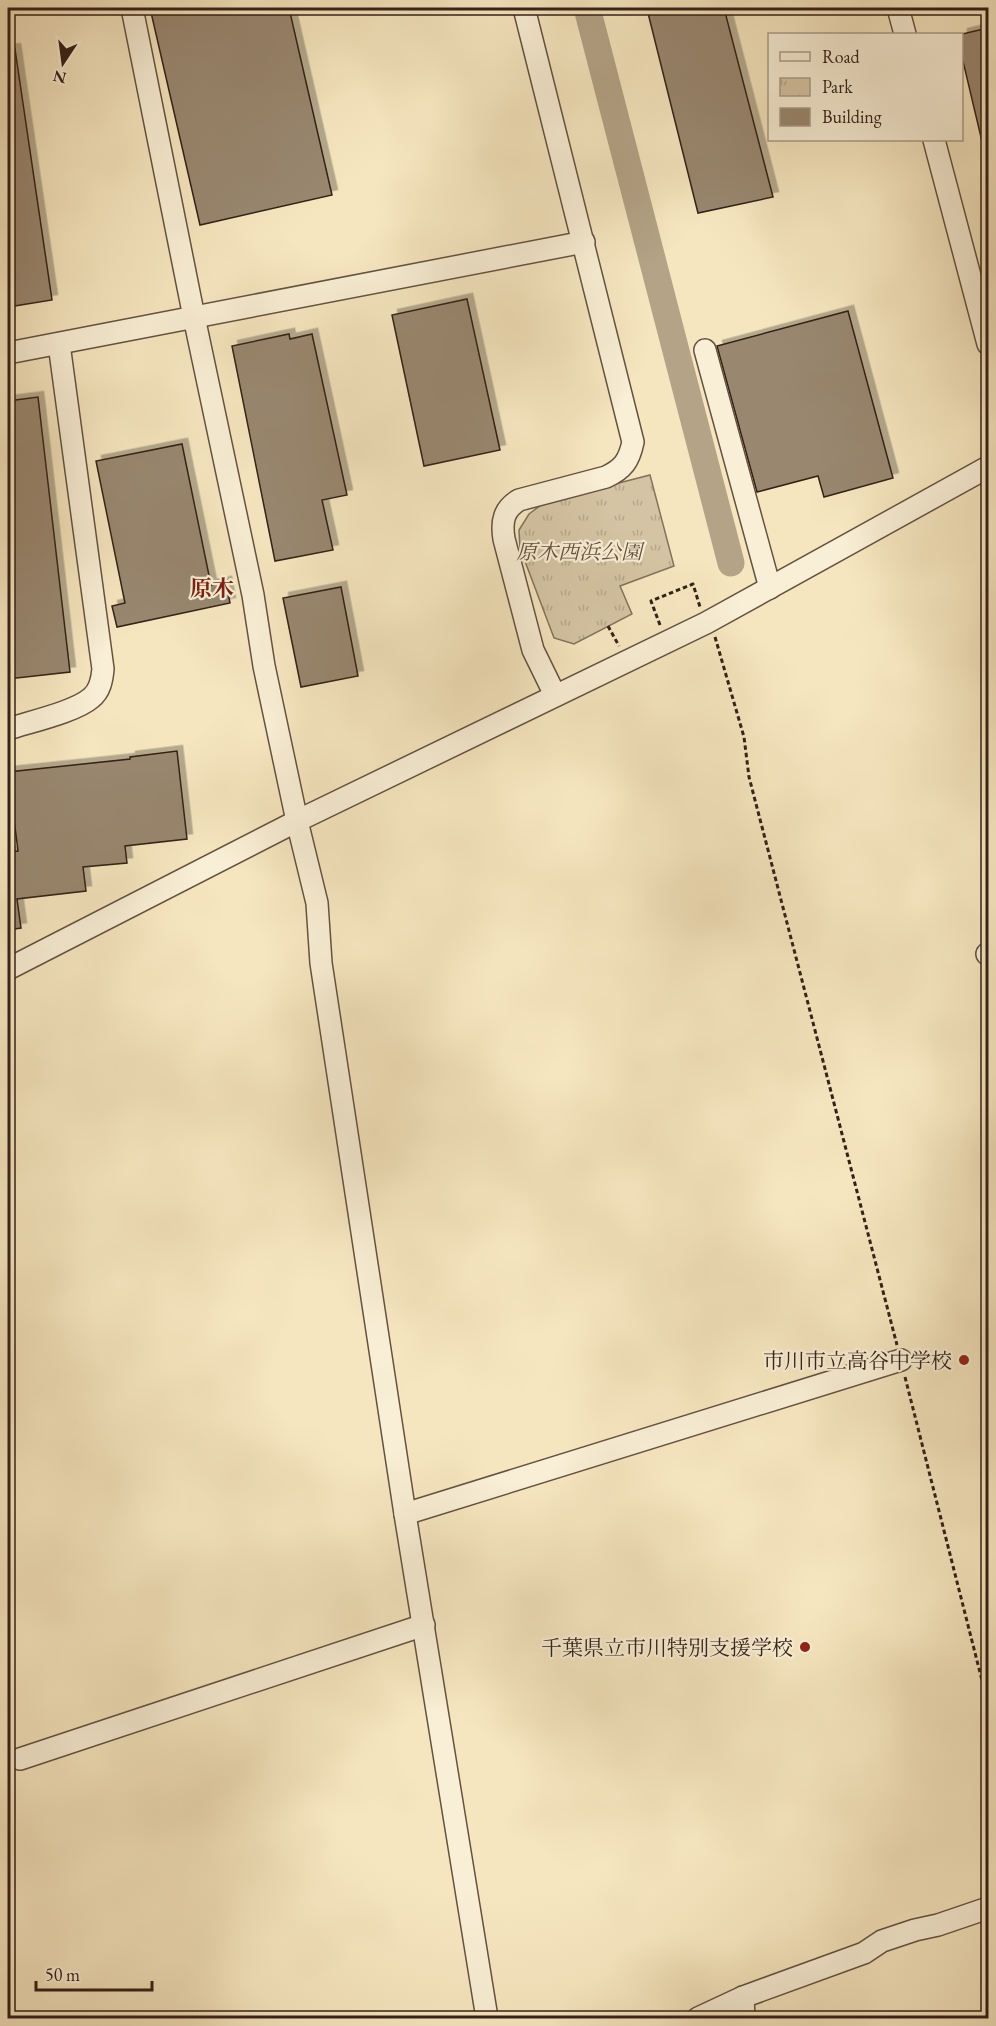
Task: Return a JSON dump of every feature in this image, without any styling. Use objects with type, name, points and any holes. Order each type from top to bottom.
[{"type":"street","points":[[132,8],[253,594],[264,666],[317,903],[321,963],[405,1514],[487,2019]]},
{"type":"street","points":[[524,8],[633,442],[626,464],[617,472],[519,500],[511,505],[504,514],[502,527],[533,650],[555,696]]},
{"type":"street","points":[[898,8],[905,33]]},
{"type":"street","points":[[934,141],[988,344]]},
{"type":"street","points":[[8,353],[584,242]]},
{"type":"street","points":[[8,729],[82,704],[97,692],[102,678],[59,344]]},
{"type":"street","points":[[705,350],[770,588]]},
{"type":"street","points":[[8,969],[297,821],[708,622],[988,467]]},
{"type":"street","points":[[405,1514],[901,1360]]},
{"type":"street","points":[[20,1759],[424,1625]]},
{"type":"street","points":[[698,2019],[743,1997],[864,1953],[882,1941],[988,1908]]},
{"type":"street","points":[[743,1997],[744,2019]]},
{"type":"path","points":[[660,625],[651,602],[693,584],[708,622],[744,737],[749,777],[988,1704]]},
{"type":"path","points":[[608,626],[619,646]]},
{"type":"green space","name":"原木西浜公園","points":[[650,475],[674,566],[620,586],[632,614],[574,644],[554,638],[520,548],[519,530],[529,514],[545,502]]},
{"type":"building","points":[[150,8],[289,8],[332,195],[200,225]]},
{"type":"building","points":[[669,8],[724,8],[773,197],[698,213],[648,13]]},
{"type":"building","points":[[988,28],[988,150],[984,150],[963,61],[963,34]]},
{"type":"building","points":[[15,49],[52,300],[8,307],[8,50]]},
{"type":"building","points":[[467,299],[500,450],[424,466],[392,315]]},
{"type":"building","points":[[848,311],[893,478],[824,497],[818,476],[757,492],[717,346]]},
{"type":"building","points":[[289,334],[290,339],[312,334],[347,495],[322,500],[333,550],[275,561],[232,346]]},
{"type":"building","points":[[38,397],[70,672],[8,679],[8,401]]},
{"type":"building","points":[[182,444],[211,585],[226,582],[230,603],[117,627],[112,606],[125,603],[96,461]]},
{"type":"building","points":[[341,587],[358,676],[301,687],[283,598]]},
{"type":"building","points":[[177,751],[187,839],[125,846],[127,863],[83,867],[86,891],[17,899],[21,928],[8,930],[8,852],[18,851],[8,772],[130,759],[130,757]]},
{"type":"waterway","points":[[587,8],[731,563]]},
{"type":"place","name":"市川市立高谷中学校","points":[[964,1360]]},
{"type":"place","name":"千葉県立市川特別支援学校","points":[[805,1647]]},
{"type":"district","name":"原木","points":[[212,588]]}]
